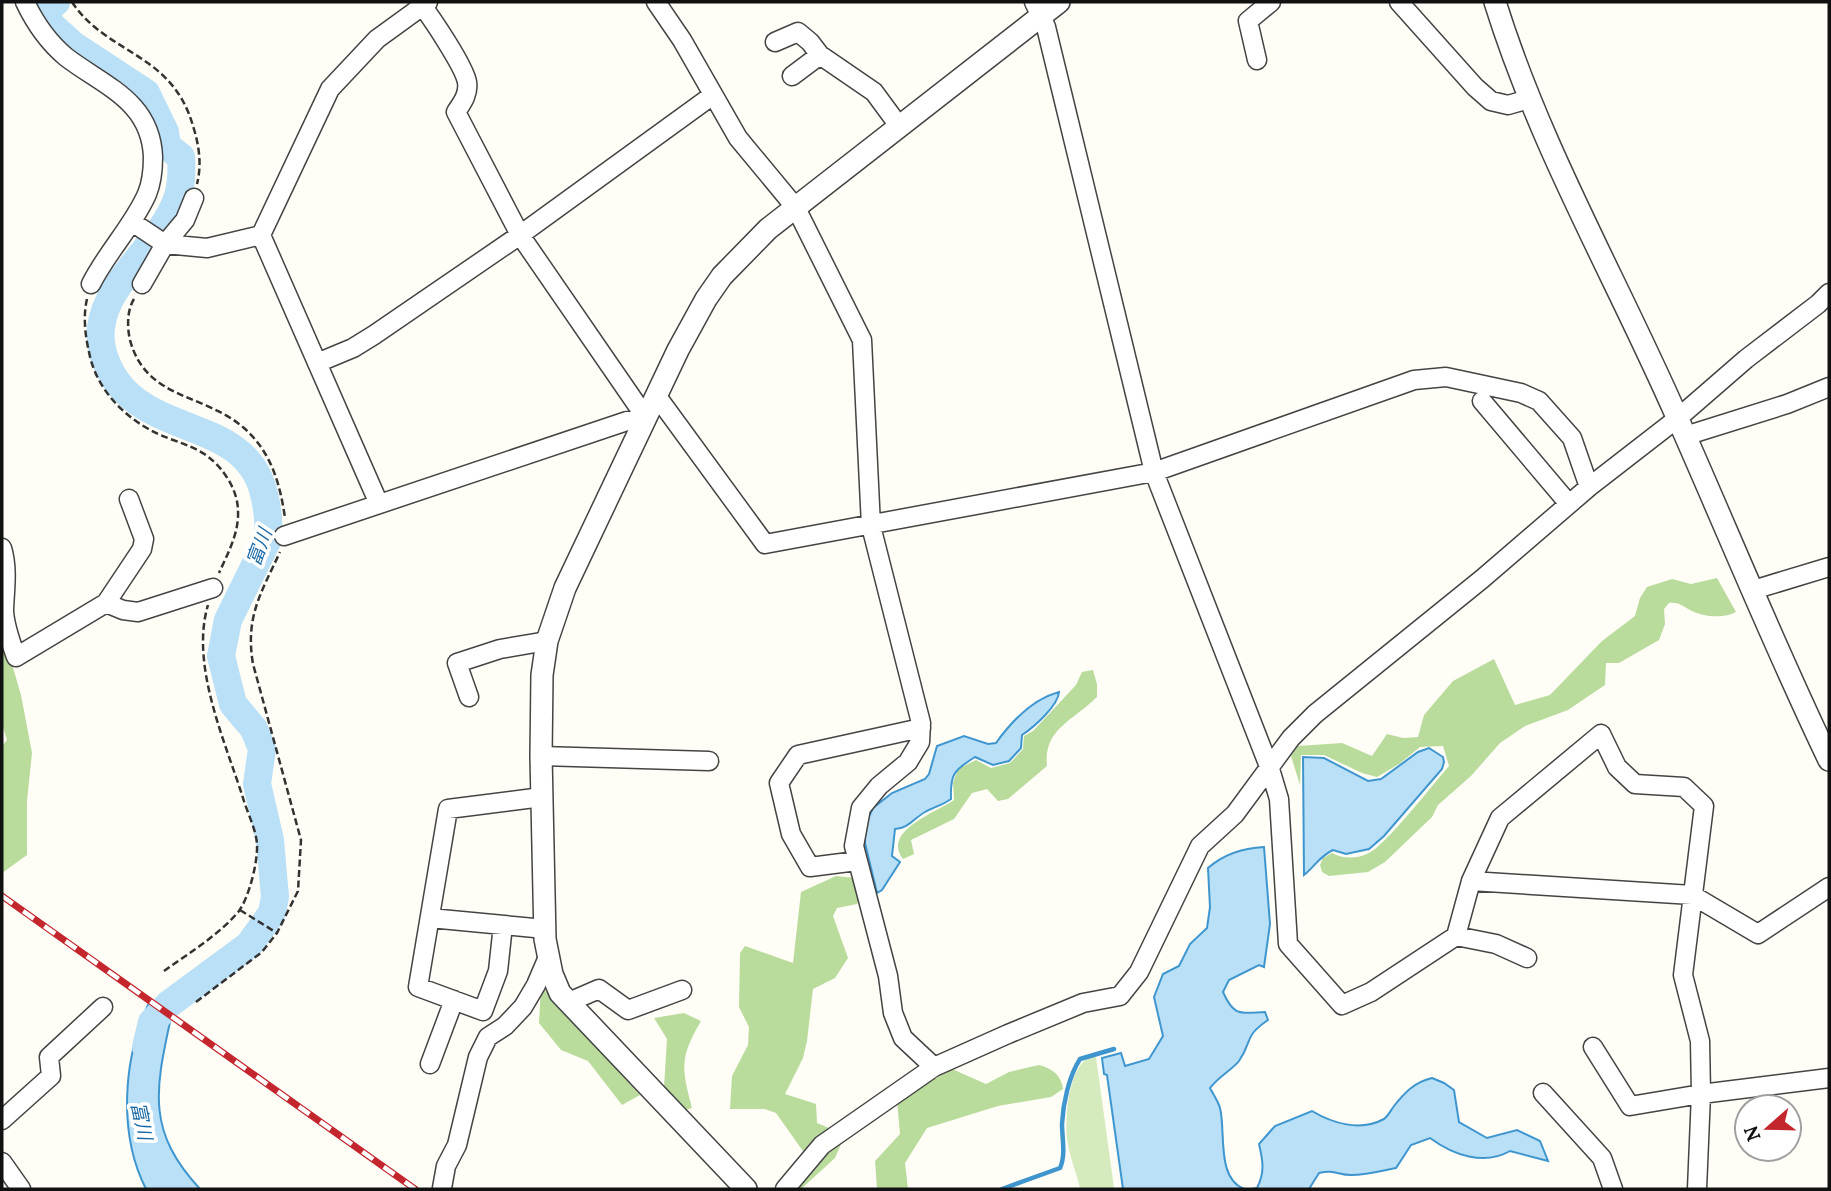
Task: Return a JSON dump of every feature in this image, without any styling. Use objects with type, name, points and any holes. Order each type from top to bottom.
[{"type":"street","points":[[25,2],[44,35],[66,56],[119,91],[145,122],[153,146],[153,171],[148,192],[133,223],[102,262],[91,284]]},
{"type":"street","points":[[656,2],[682,40],[738,138],[796,208],[862,340],[871,526],[921,728],[920,742],[908,762],[879,786],[861,808],[853,846],[888,976],[893,1013],[903,1038],[934,1068]]},
{"type":"street","points":[[746,1189],[560,993],[552,974],[545,929],[541,756],[542,675],[547,641],[565,588],[656,396],[693,321],[722,276],[768,229],[899,127],[1037,9],[1059,2]]},
{"type":"street","points":[[1257,60],[1248,21],[1271,2]]},
{"type":"street","points":[[1399,2],[1475,87],[1491,101],[1508,105],[1529,99]]},
{"type":"street","points":[[1495,2],[1543,134],[1681,427],[1829,760]]},
{"type":"street","points":[[379,504],[261,235],[330,89],[377,39],[423,3],[467,81],[467,97],[456,112],[520,234],[646,418]]},
{"type":"street","points":[[1037,9],[1046,27],[1154,472],[1270,769],[1279,799],[1288,944],[1342,1005],[1371,992],[1456,936],[1471,881],[1500,818],[1601,734],[1617,767],[1635,783],[1684,787],[1704,806],[1683,975],[1700,1041],[1697,1189]]},
{"type":"street","points":[[775,42],[798,32],[810,41],[820,55],[874,92],[899,127]]},
{"type":"street","points":[[792,76],[820,55]]},
{"type":"street","points":[[317,363],[353,348],[374,335],[713,95]]},
{"type":"street","points":[[142,284],[163,243],[185,220],[194,198]]},
{"type":"street","points":[[133,223],[163,243],[207,248],[261,235]]},
{"type":"street","points":[[785,1189],[822,1145],[934,1068],[1083,1003],[1120,996],[1139,972],[1200,846],[1235,814],[1291,738],[1315,714],[1482,579],[1589,487],[1681,427],[1746,359],[1829,293]]},
{"type":"street","points":[[656,396],[765,544],[1154,472],[1414,380],[1446,377],[1521,393],[1539,401],[1572,438],[1589,487]]},
{"type":"street","points":[[1681,427],[1787,404],[1829,387]]},
{"type":"street","points":[[1482,401],[1569,504]]},
{"type":"street","points":[[284,536],[627,421],[646,418]]},
{"type":"street","points":[[2,548],[5,559],[4,610],[8,635],[16,657],[106,603],[142,549],[144,539],[129,499]]},
{"type":"street","points":[[1753,590],[1829,567]]},
{"type":"street","points":[[106,603],[123,610],[138,612],[213,588]]},
{"type":"street","points":[[469,696],[457,663],[500,649],[547,641]]},
{"type":"street","points":[[858,861],[810,867],[791,834],[779,783],[798,755],[921,728]]},
{"type":"street","points":[[541,756],[709,761]]},
{"type":"street","points":[[503,925],[498,971],[483,1010],[418,987],[449,810],[542,797]]},
{"type":"street","points":[[1471,881],[1692,895],[1758,934],[1829,887]]},
{"type":"street","points":[[430,918],[545,929]]},
{"type":"street","points":[[1456,936],[1496,944],[1527,958]]},
{"type":"street","points":[[442,1188],[446,1166],[457,1145],[478,1057],[488,1037],[505,1026],[523,1007],[548,957]]},
{"type":"street","points":[[569,1002],[599,989],[628,1010],[682,990]]},
{"type":"street","points":[[430,1064],[453,1000]]},
{"type":"street","points":[[2,1120],[51,1076],[49,1057],[103,1007]]},
{"type":"street","points":[[1593,1047],[1630,1106],[1829,1078]]},
{"type":"street","points":[[1543,1093],[1602,1158],[1613,1189]]},
{"type":"street","points":[[2,1162],[22,1189]]},
{"type":"path","points":[[72,2],[97,29],[156,68],[174,86],[190,117],[197,141],[200,170],[194,198]]},
{"type":"path","points":[[91,284],[85,307],[86,340],[92,366],[104,390],[121,410],[147,428],[190,446],[215,461],[233,487],[238,511],[235,537],[213,588],[205,615],[204,656],[211,696],[257,843],[255,869],[240,909],[217,931],[164,971]]},
{"type":"path","points":[[142,284],[129,307],[129,334],[134,353],[144,371],[158,384],[225,414],[245,429],[265,452],[276,476],[286,521],[284,541],[251,619],[250,644],[253,664],[301,840],[298,891],[277,933],[262,952],[196,1002]]},
{"type":"path","points":[[240,909],[277,933]]},
{"type":"green space","points":[[1717,578],[1736,612],[1726,616],[1707,616],[1669,603],[1664,609],[1665,624],[1659,640],[1619,663],[1606,663],[1605,685],[1568,710],[1525,726],[1500,743],[1471,776],[1438,805],[1432,817],[1385,862],[1368,872],[1329,876],[1322,872],[1320,865],[1323,858],[1332,853],[1355,857],[1376,848],[1449,766],[1443,746],[1420,747],[1377,777],[1324,755],[1301,755],[1300,785],[1291,756],[1298,746],[1342,743],[1372,756],[1387,734],[1403,738],[1418,737],[1424,715],[1453,681],[1494,659],[1515,705],[1550,695],[1602,641],[1635,616],[1640,598],[1647,587],[1672,579],[1691,584]]},
{"type":"green space","points":[[2,630],[21,695],[32,753],[27,801],[27,855],[2,873],[2,746],[7,740],[2,724]]},
{"type":"green space","points":[[1093,670],[1097,697],[1055,734],[1047,753],[1047,766],[1008,799],[998,801],[987,789],[972,793],[954,819],[911,840],[914,854],[903,859],[898,849],[899,840],[914,824],[954,800],[953,783],[958,769],[976,760],[991,768],[1010,763],[1023,749],[1024,736],[1033,731],[1076,685],[1082,672]]},
{"type":"green space","points":[[836,876],[855,878],[861,895],[857,904],[837,908],[833,916],[848,958],[835,978],[813,989],[803,1058],[785,1094],[816,1104],[817,1123],[829,1128],[818,1136],[805,1154],[776,1113],[765,1109],[730,1109],[732,1076],[748,1045],[749,1027],[739,1007],[740,953],[745,946],[793,963],[801,892]]},
{"type":"green space","points":[[541,986],[640,1095],[622,1105],[588,1061],[561,1050],[539,1023]]},
{"type":"green space","points":[[684,1013],[701,1021],[689,1044],[684,1063],[692,1108],[685,1110],[672,1102],[664,1087],[667,1039],[654,1018]]},
{"type":"green space","points":[[1090,1057],[1096,1057],[1114,1188],[1080,1188],[1068,1145],[1067,1118],[1073,1082],[1083,1062]]},
{"type":"green space","points":[[1039,1065],[1056,1073],[1063,1089],[1051,1097],[998,1106],[927,1128],[905,1163],[908,1189],[877,1189],[875,1161],[900,1134],[897,1100],[952,1069],[986,1084],[1009,1072]]},
{"type":"green space","points":[[842,1142],[835,1158],[801,1189],[792,1189],[821,1155]]},
{"type":"water","points":[[1059,692],[1050,710],[1022,735],[1021,748],[1009,761],[993,765],[975,757],[955,774],[951,784],[951,799],[907,825],[895,829],[892,856],[900,862],[882,890],[877,893],[865,843],[865,825],[873,808],[892,793],[925,779],[937,746],[964,736],[988,744],[996,743],[1023,712],[1049,695]]},
{"type":"water","points":[[1429,748],[1443,757],[1442,769],[1384,836],[1369,849],[1346,854],[1333,850],[1328,852],[1304,875],[1303,757],[1324,758],[1368,781],[1381,779],[1418,752]]},
{"type":"water","points":[[1264,847],[1270,924],[1264,967],[1259,965],[1229,980],[1223,992],[1235,1010],[1244,1013],[1265,1012],[1268,1020],[1252,1035],[1239,1061],[1210,1088],[1220,1108],[1229,1175],[1244,1189],[1123,1189],[1107,1075],[1104,1074],[1102,1058],[1121,1053],[1125,1066],[1149,1059],[1163,1036],[1154,997],[1163,974],[1179,966],[1190,944],[1207,928],[1210,907],[1208,868],[1234,853]]},
{"type":"water","points":[[148,1005],[170,1022],[159,1090],[163,1129],[171,1149],[200,1189],[146,1189],[137,1168],[131,1145],[127,1097],[133,1049]]},
{"type":"water","points":[[1432,1078],[1454,1090],[1459,1122],[1487,1138],[1517,1130],[1540,1141],[1548,1161],[1510,1151],[1490,1158],[1469,1157],[1430,1138],[1411,1145],[1396,1168],[1357,1175],[1319,1173],[1309,1189],[1252,1189],[1257,1188],[1262,1172],[1259,1144],[1275,1126],[1312,1111],[1347,1124],[1375,1123],[1385,1118],[1411,1088]]},
{"type":"waterway","name":"富川","points":[[56,2],[44,12],[52,26],[73,45],[146,93],[165,132],[167,146],[181,157],[180,189],[168,218],[114,292],[105,311],[101,331],[103,353],[117,381],[136,401],[234,449],[253,468],[264,494],[268,517],[267,541],[228,620],[221,656],[233,704],[254,729],[262,749],[257,784],[270,840],[275,897],[272,913],[249,945],[169,1004],[152,1022],[146,1047]]},
{"type":"waterway","points":[[1002,1189],[1060,1168],[1064,1107],[1076,1066],[1080,1059],[1114,1049]]},
{"type":"railway","points":[[2,896],[415,1189]]}]
